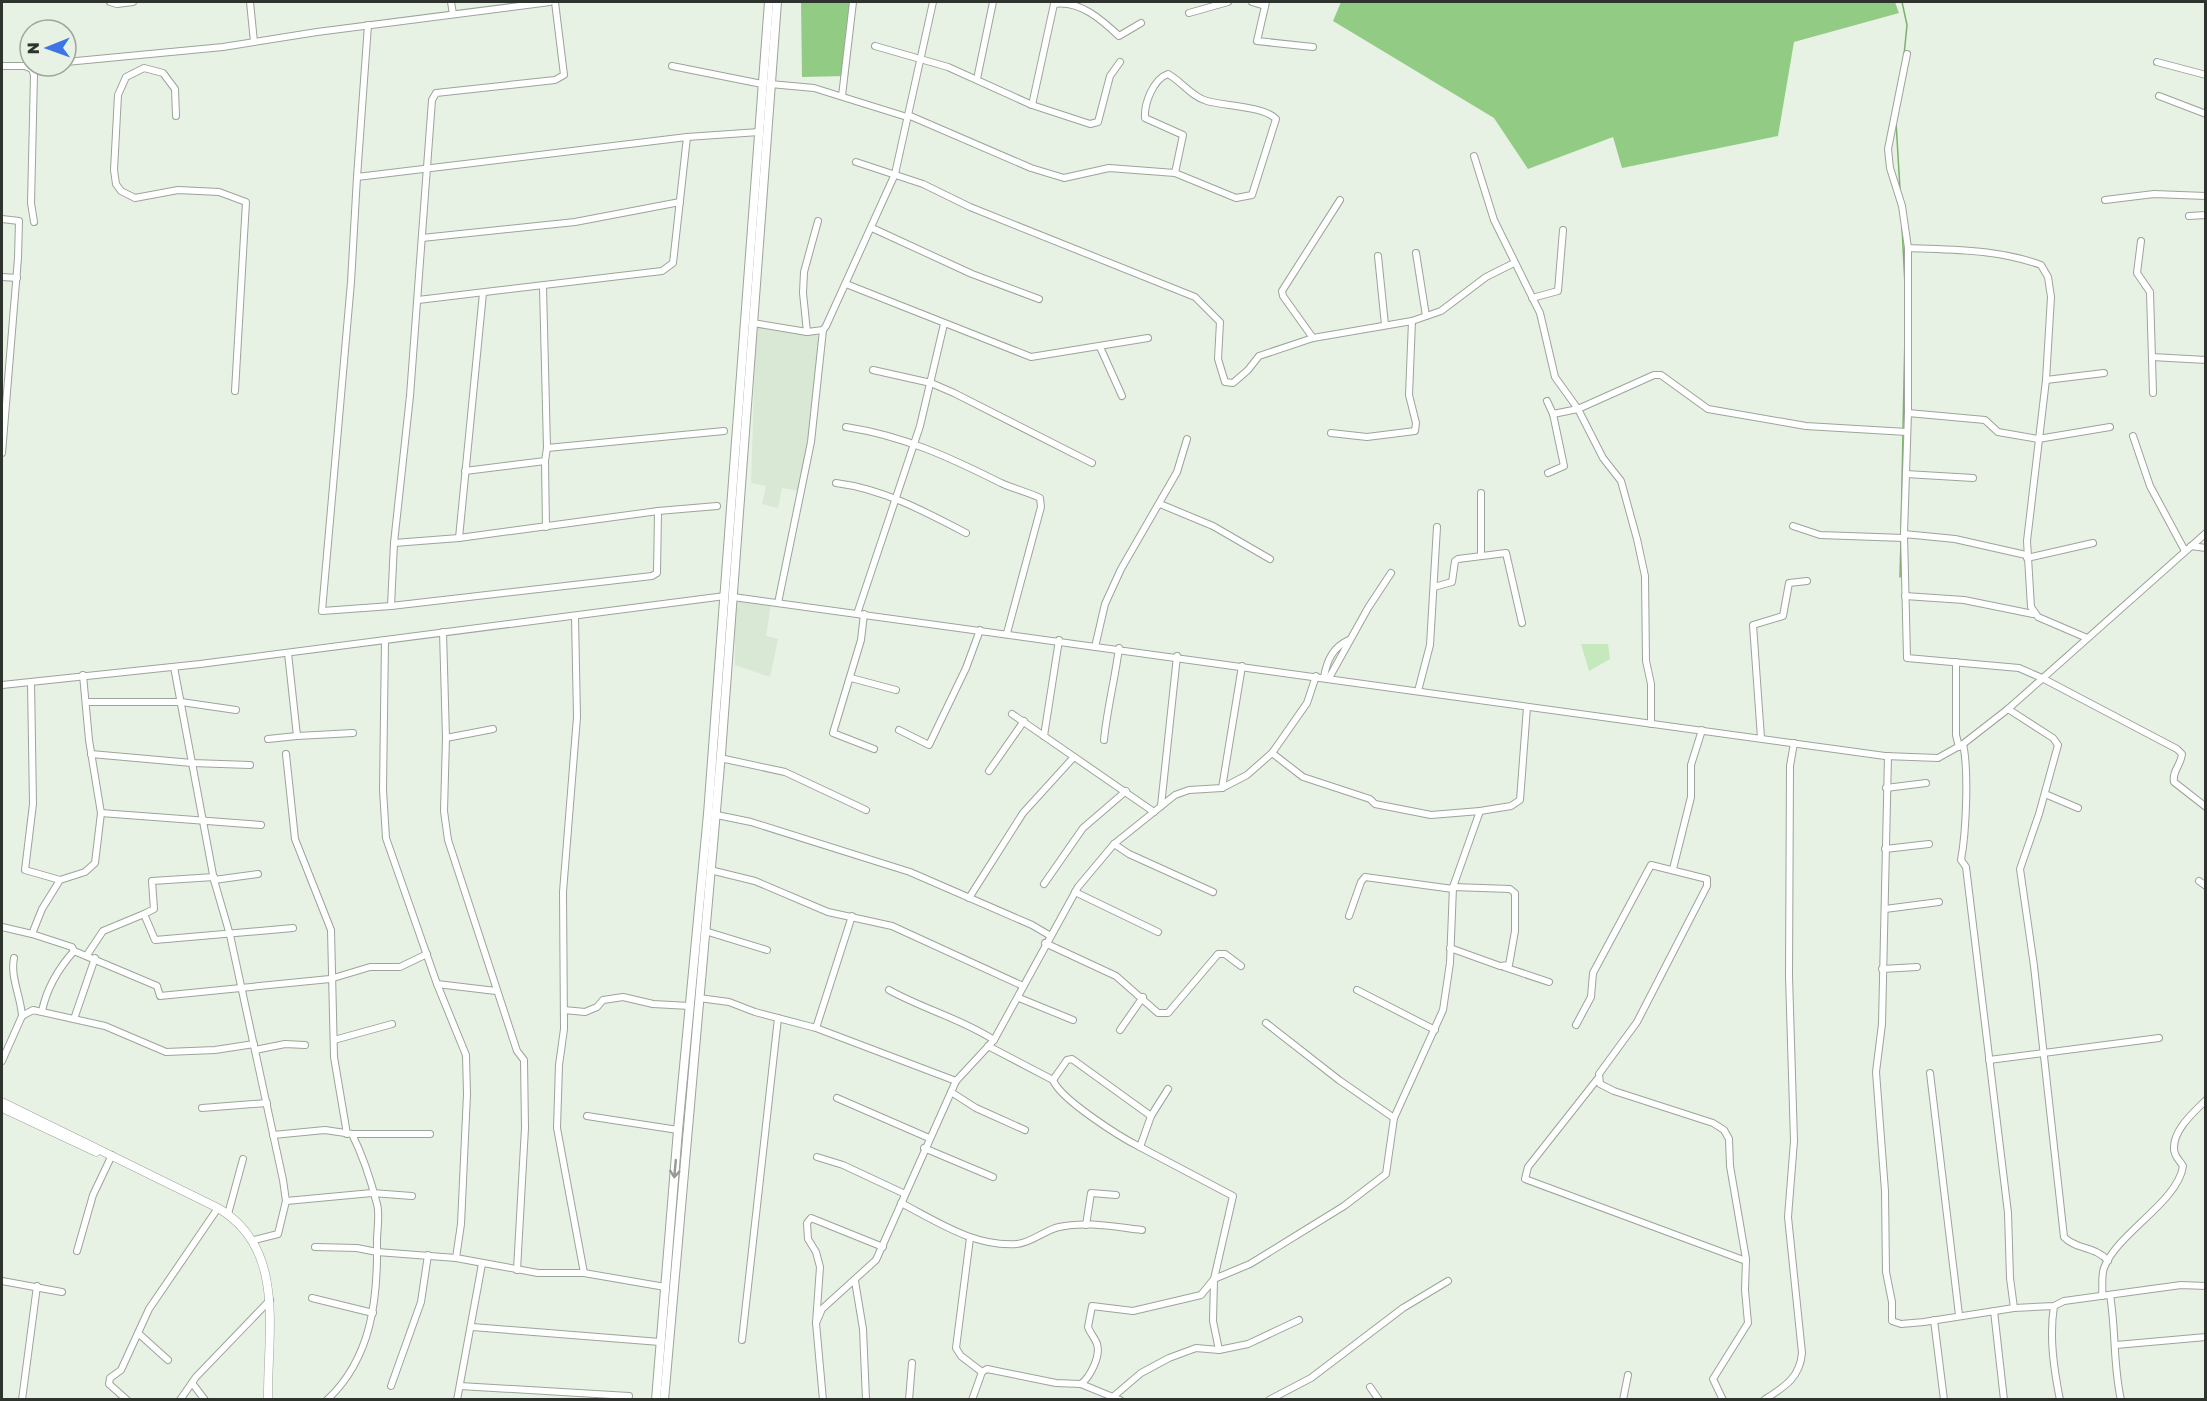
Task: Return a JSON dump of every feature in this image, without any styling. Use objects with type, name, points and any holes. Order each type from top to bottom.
[{"type":"main road","points":[[664,1400],[705,931],[729,596],[753,323],[769,2]]},
{"type":"main road","points":[[656,1400],[690,1006],[720,758],[759,132],[777,2]]},
{"type":"street","points":[[110,2],[117,4],[133,2]]},
{"type":"street","points":[[250,2],[254,42]]},
{"type":"street","points":[[451,2],[453,14]]},
{"type":"street","points":[[78,61],[254,42],[553,2],[564,75],[555,80],[436,93],[432,100],[418,300],[394,543],[391,606]]},
{"type":"street","points":[[842,96],[853,2]]},
{"type":"street","points":[[778,603],[811,442],[823,330],[895,174],[922,61],[933,2]]},
{"type":"street","points":[[977,79],[993,2]]},
{"type":"street","points":[[1189,13],[1228,2]]},
{"type":"street","points":[[1252,2],[1265,4],[1257,41],[1313,47]]},
{"type":"street","points":[[1032,105],[1054,4],[1080,8],[1098,17],[1119,36],[1140,23]]},
{"type":"street","points":[[368,25],[351,282],[322,611],[391,606],[652,576],[657,573],[658,511]]},
{"type":"street","points":[[875,46],[948,67],[1032,105],[1082,123],[1095,124],[1100,118],[1110,76],[1120,62]]},
{"type":"street","points":[[1907,54],[1888,149],[1890,168],[1902,206],[1908,248],[1908,413],[1904,536],[1907,658],[2019,668],[2042,678],[2177,749],[2182,754],[2174,774],[2174,782],[2205,807]]},
{"type":"street","points":[[2157,62],[2205,75]]},
{"type":"street","points":[[2,66],[18,66]]},
{"type":"street","points":[[672,66],[766,84],[814,88],[908,116],[1031,168],[1064,178],[1109,168],[1175,173],[1236,198],[1252,195],[1277,123],[1276,119],[1273,115],[1247,108],[1204,100],[1175,78],[1168,74],[1162,76],[1144,108],[1145,118],[1183,135],[1175,173]]},
{"type":"street","points":[[176,116],[176,89],[164,73],[144,68],[126,77],[118,95],[115,178],[121,191],[135,198],[191,190],[219,192],[246,202],[235,391]]},
{"type":"street","points":[[34,78],[31,203],[34,222]]},
{"type":"street","points":[[2158,96],[2205,114]]},
{"type":"street","points":[[357,177],[687,137],[759,132]]},
{"type":"street","points":[[418,300],[662,271],[673,263],[687,137]]},
{"type":"street","points":[[1474,156],[1494,220],[1546,328],[1555,376],[1578,409],[1603,458],[1621,482],[1645,576],[1646,661],[1651,684],[1652,724]]},
{"type":"street","points":[[856,162],[895,174],[1195,297],[1221,322],[1218,359],[1226,382],[1233,383],[1238,379],[1258,356],[1313,338],[1412,321],[1442,311],[1486,277],[1514,263]]},
{"type":"street","points":[[2105,200],[2154,194],[2205,196]]},
{"type":"street","points":[[1313,338],[1283,296],[1282,291],[1340,200]]},
{"type":"street","points":[[422,238],[575,222],[680,202]]},
{"type":"street","points":[[2189,216],[2205,215]]},
{"type":"street","points":[[2,219],[19,222],[2,453]]},
{"type":"street","points":[[807,332],[803,298],[804,272],[818,220]]},
{"type":"street","points":[[872,228],[972,274],[1039,299]]},
{"type":"street","points":[[1532,298],[1558,291],[1563,230]]},
{"type":"street","points":[[2141,241],[2137,273],[2150,292],[2153,393]]},
{"type":"street","points":[[1908,248],[1968,249],[2041,264],[2048,277],[2051,297],[2046,380],[2027,557],[2033,614]]},
{"type":"street","points":[[1416,253],[1426,316]]},
{"type":"street","points":[[1378,256],[1385,325]]},
{"type":"street","points":[[2,278],[16,278]]},
{"type":"street","points":[[846,284],[1031,357],[1148,338]]},
{"type":"street","points":[[543,286],[547,448],[545,461],[546,527]]},
{"type":"street","points":[[459,538],[483,293]]},
{"type":"street","points":[[1331,433],[1367,437],[1415,431],[1416,423],[1408,395],[1412,321]]},
{"type":"street","points":[[753,323],[807,332],[823,330]]},
{"type":"street","points":[[874,748],[833,733],[861,640],[860,614],[894,498],[914,442],[931,383],[944,324]]},
{"type":"street","points":[[1100,347],[1122,396]]},
{"type":"street","points":[[2152,357],[2205,360]]},
{"type":"street","points":[[873,370],[931,383],[1092,464]]},
{"type":"street","points":[[2046,380],[2104,373]]},
{"type":"street","points":[[1553,414],[1578,409],[1654,375],[1660,375],[1708,409],[1806,426],[1907,432]]},
{"type":"street","points":[[1547,401],[1553,414],[1564,466],[1548,473]]},
{"type":"street","points":[[1908,413],[1985,420],[1998,432],[2038,440],[2110,427]]},
{"type":"street","points":[[846,427],[884,432],[914,442],[1041,500],[1007,633]]},
{"type":"street","points":[[547,448],[724,431]]},
{"type":"street","points":[[2133,436],[2150,486],[2185,551]]},
{"type":"street","points":[[1095,646],[1105,603],[1121,569],[1177,472],[1187,439]]},
{"type":"street","points":[[465,471],[545,461]]},
{"type":"street","points":[[1906,474],[1973,478]]},
{"type":"street","points":[[836,483],[866,487],[966,533]]},
{"type":"street","points":[[1481,493],[1481,554]]},
{"type":"street","points":[[1160,504],[1213,526],[1270,559]]},
{"type":"street","points":[[394,543],[459,538],[658,511],[717,506]]},
{"type":"street","points":[[1792,526],[1820,536],[1904,536],[1955,539],[2027,557],[2093,543]]},
{"type":"street","points":[[1418,691],[1430,645],[1437,527]]},
{"type":"street","points":[[2,685],[174,667],[729,596],[1119,648],[1652,724],[1888,756],[1931,759],[1946,755],[2008,709],[2205,533]]},
{"type":"street","points":[[2191,546],[2205,548]]},
{"type":"street","points":[[1434,586],[1452,582],[1455,561],[1458,559],[1481,554],[1506,553],[1522,623]]},
{"type":"street","points":[[816,1323],[822,1309],[876,1260],[924,1148],[956,1081],[994,1040],[1020,998],[1023,986],[1045,943],[1075,892],[1114,844],[1175,795],[1189,790],[1222,788],[1247,775],[1272,753],[1323,677],[1333,652],[1340,644],[1350,640],[1391,573]]},
{"type":"street","points":[[1761,738],[1752,628],[1756,623],[1784,616],[1789,583],[1807,581]]},
{"type":"street","points":[[1905,596],[1964,600],[2033,614],[2087,638]]},
{"type":"street","points":[[575,617],[577,717],[563,892],[564,1010],[556,1128],[585,1274]]},
{"type":"street","points":[[899,730],[928,745],[966,668],[980,630]]},
{"type":"street","points":[[443,632],[446,738],[444,811],[448,840],[496,991],[517,1051],[524,1060],[525,1128],[517,1270]]},
{"type":"street","points":[[385,640],[383,790],[386,838],[436,984],[466,1055],[467,1101],[462,1213],[456,1258]]},
{"type":"street","points":[[1044,736],[1059,640]]},
{"type":"street","points":[[1104,740],[1109,692],[1115,679],[1119,648]]},
{"type":"street","points":[[288,653],[297,736]]},
{"type":"street","points":[[1161,807],[1176,656]]},
{"type":"street","points":[[1956,662],[1956,735],[1966,758],[1966,837],[1961,860],[1966,867],[2008,1213],[2010,1278],[2014,1308]]},
{"type":"street","points":[[1222,788],[1242,666]]},
{"type":"street","points":[[174,667],[214,879],[230,935],[286,1201],[278,1234],[254,1240]]},
{"type":"street","points":[[31,682],[33,804],[25,870],[60,880],[85,872],[95,863],[101,813],[91,754],[83,675]]},
{"type":"street","points":[[851,678],[896,690]]},
{"type":"street","points":[[86,702],[181,702],[236,710]]},
{"type":"street","points":[[1272,753],[1303,777],[1370,799],[1375,804],[1431,815],[1510,806],[1520,800],[1527,706]]},
{"type":"street","points":[[2008,709],[2057,741],[2045,794],[2019,869],[2044,1054],[2064,1237],[2071,1244],[2101,1253],[2108,1261]]},
{"type":"street","points":[[1012,714],[1154,812]]},
{"type":"street","points":[[989,771],[1024,721]]},
{"type":"street","points":[[446,738],[493,729]]},
{"type":"street","points":[[1673,869],[1691,797],[1691,765],[1702,730]]},
{"type":"street","points":[[268,739],[353,733]]},
{"type":"street","points":[[1764,1400],[1793,1380],[1801,1363],[1788,1217],[1794,1141],[1788,930],[1790,766],[1794,743]]},
{"type":"street","points":[[91,754],[192,764],[250,765]]},
{"type":"street","points":[[286,754],[295,839],[331,930],[330,979],[333,1040],[350,1134],[362,1153],[377,1204],[378,1282],[367,1339],[345,1380],[327,1400]]},
{"type":"street","points":[[1888,756],[1882,1024],[1876,1072],[1885,1191],[1886,1272],[1892,1302],[1891,1319],[1894,1323],[1901,1324],[2014,1308],[2054,1306],[2064,1300],[2181,1285],[2205,1286]]},
{"type":"street","points":[[720,758],[785,772],[866,810]]},
{"type":"street","points":[[969,898],[1023,813],[1073,758]]},
{"type":"street","points":[[1886,788],[1926,783]]},
{"type":"street","points":[[1044,884],[1083,828],[1126,791]]},
{"type":"street","points":[[2045,794],[2078,808]]},
{"type":"street","points":[[1081,1383],[1091,1371],[1098,1350],[1097,1343],[1088,1329],[1092,1306],[1133,1311],[1201,1295],[1214,1279],[1251,1264],[1344,1206],[1386,1174],[1394,1118],[1443,1010],[1450,948],[1453,888],[1480,811]]},
{"type":"street","points":[[101,813],[261,825]]},
{"type":"street","points":[[712,814],[751,822],[910,872],[1050,935]]},
{"type":"street","points":[[1114,844],[1129,854],[1213,892]]},
{"type":"street","points":[[1885,849],[1929,844]]},
{"type":"street","points":[[1576,1024],[1591,997],[1593,973],[1649,868],[1653,865],[1704,877],[1707,886],[1636,1022],[1599,1077],[1528,1167],[1525,1179],[1746,1262]]},
{"type":"street","points":[[710,870],[755,881],[828,912],[907,931],[1023,986]]},
{"type":"street","points":[[87,956],[103,931],[154,909],[152,880],[214,879],[258,874]]},
{"type":"street","points":[[1349,916],[1361,882],[1365,877],[1453,888],[1514,890],[1515,931],[1510,962],[1504,967]]},
{"type":"street","points":[[32,934],[42,909],[60,880]]},
{"type":"street","points":[[2199,881],[2205,886]]},
{"type":"street","points":[[1075,892],[1158,932]]},
{"type":"street","points":[[1885,909],[1939,902]]},
{"type":"street","points":[[144,914],[155,940],[293,928]]},
{"type":"street","points":[[816,1028],[852,916]]},
{"type":"street","points":[[2,927],[72,947],[74,951],[158,986],[160,996],[242,990],[330,979],[370,967],[400,967],[427,954]]},
{"type":"street","points":[[705,931],[767,950]]},
{"type":"street","points":[[1045,943],[1116,976],[1158,1013],[1168,1013],[1218,954],[1225,954],[1241,966]]},
{"type":"street","points":[[1450,948],[1549,982]]},
{"type":"street","points":[[42,1011],[59,968],[74,951]]},
{"type":"street","points":[[2,1061],[22,1016],[20,995],[13,975],[14,958]]},
{"type":"street","points":[[74,1019],[95,958]]},
{"type":"street","points":[[1882,969],[1917,967]]},
{"type":"street","points":[[436,984],[496,991]]},
{"type":"street","points":[[889,990],[917,1005],[980,1031],[994,1040]]},
{"type":"street","points":[[1357,990],[1435,1030]]},
{"type":"street","points":[[564,1010],[585,1012],[597,1008],[603,1000],[623,997],[653,1004],[690,1006]]},
{"type":"street","points":[[699,998],[729,1002],[816,1028],[956,1081]]},
{"type":"street","points":[[1020,998],[1074,1020]]},
{"type":"street","points":[[1120,1030],[1143,998]]},
{"type":"street","points":[[22,1016],[33,1010],[42,1011],[105,1026],[166,1052],[285,1044],[305,1045]]},
{"type":"street","points":[[742,1340],[778,1018]]},
{"type":"street","points":[[1266,1023],[1339,1080],[1394,1118]]},
{"type":"street","points":[[333,1040],[392,1024]]},
{"type":"street","points":[[1989,1060],[2159,1038]]},
{"type":"street","points":[[988,1046],[1053,1080],[1056,1088],[1067,1099],[1140,1147],[1183,1172],[1232,1194],[1214,1279],[1213,1321],[1219,1350]]},
{"type":"street","points":[[1053,1080],[1067,1060],[1072,1059],[1151,1116]]},
{"type":"street","points":[[1930,1073],[1959,1315]]},
{"type":"street","points":[[1599,1077],[1600,1084],[1614,1091],[1713,1123],[1724,1130],[1729,1139],[1730,1166],[1743,1228],[1747,1328],[1713,1379],[1723,1400]]},
{"type":"street","points":[[1140,1147],[1151,1116],[1168,1089]]},
{"type":"street","points":[[951,1092],[976,1108],[1025,1130]]},
{"type":"street","points":[[837,1098],[929,1138]]},
{"type":"street","points":[[2102,1296],[2103,1270],[2113,1252],[2176,1183],[2183,1166],[2175,1154],[2175,1140],[2188,1118],[2205,1100]]},
{"type":"street","points":[[2,1102],[218,1208],[228,1214],[254,1240],[267,1275],[270,1300],[268,1400]]},
{"type":"street","points":[[202,1108],[267,1103]]},
{"type":"street","points":[[2,1108],[82,1146],[112,1155]]},
{"type":"street","points":[[587,1116],[678,1130]]},
{"type":"street","points":[[273,1135],[325,1130],[350,1134],[430,1134]]},
{"type":"street","points":[[924,1148],[993,1177]]},
{"type":"street","points":[[77,1251],[93,1195],[112,1155]]},
{"type":"street","points":[[818,1157],[843,1165],[905,1194]]},
{"type":"street","points":[[228,1214],[243,1159]]},
{"type":"street","points":[[286,1201],[372,1193],[412,1196]]},
{"type":"street","points":[[1086,1225],[1091,1193],[1116,1195]]},
{"type":"street","points":[[901,1203],[970,1239],[1021,1244],[1058,1227],[1086,1225],[1142,1230]]},
{"type":"street","points":[[127,1400],[108,1382],[121,1370],[149,1309],[218,1208]]},
{"type":"street","points":[[823,1400],[816,1323],[820,1267],[816,1252],[808,1239],[808,1221],[811,1218],[883,1247]]},
{"type":"street","points":[[970,1239],[956,1348],[961,1356],[982,1372]]},
{"type":"street","points":[[315,1247],[357,1248],[377,1252],[456,1258],[538,1274],[585,1274],[665,1287]]},
{"type":"street","points":[[391,1386],[409,1343],[421,1302],[428,1255]]},
{"type":"street","points":[[458,1400],[482,1264]]},
{"type":"street","points":[[2,1281],[62,1292]]},
{"type":"street","points":[[855,1281],[863,1329],[866,1400]]},
{"type":"street","points":[[1269,1400],[1311,1378],[1403,1308],[1448,1281]]},
{"type":"street","points":[[22,1400],[37,1286]]},
{"type":"street","points":[[2110,1295],[2116,1345],[2114,1370],[2121,1400]]},
{"type":"street","points":[[312,1298],[373,1313]]},
{"type":"street","points":[[180,1400],[192,1383],[270,1300]]},
{"type":"street","points":[[2054,1306],[2052,1336],[2060,1400]]},
{"type":"street","points":[[1994,1311],[2004,1400]]},
{"type":"street","points":[[972,1400],[982,1372],[990,1369],[1056,1383],[1081,1383],[1117,1398],[1141,1373],[1169,1358],[1196,1348],[1219,1350],[1248,1344],[1299,1320]]},
{"type":"street","points":[[1934,1320],[1944,1400]]},
{"type":"street","points":[[472,1327],[660,1342]]},
{"type":"street","points":[[138,1333],[168,1360]]},
{"type":"street","points":[[2116,1345],[2205,1337]]},
{"type":"street","points":[[909,1400],[912,1363]]},
{"type":"street","points":[[1623,1400],[1628,1375]]},
{"type":"street","points":[[192,1383],[205,1400]]},
{"type":"street","points":[[460,1386],[629,1396]]},
{"type":"street","points":[[1370,1387],[1378,1400]]},
{"type":"shaded area","points":[[756,326],[821,336],[801,491],[782,488],[778,508],[762,504],[766,486],[751,483]]},
{"type":"shaded area","points":[[735,599],[771,604],[766,636],[778,639],[770,677],[735,665]]},
{"type":"green space","points":[[801,2],[856,2],[848,76],[802,77]]},
{"type":"green space","points":[[1341,2],[1895,2],[1899,13],[1794,42],[1778,136],[1622,168],[1613,137],[1528,169],[1494,118],[1333,21]]},
{"type":"green space","points":[[1581,644],[1608,644],[1610,659],[1589,671]]},
{"type":"waterway","points":[[1902,2],[1907,25],[1904,55]]},
{"type":"waterway","points":[[1896,122],[1900,189]]},
{"type":"waterway","points":[[1902,227],[1905,285]]},
{"type":"waterway","points":[[1903,429],[1905,335]]},
{"type":"waterway","points":[[1901,534],[1903,434]]},
{"type":"waterway","points":[[1900,577],[1901,539]]}]
